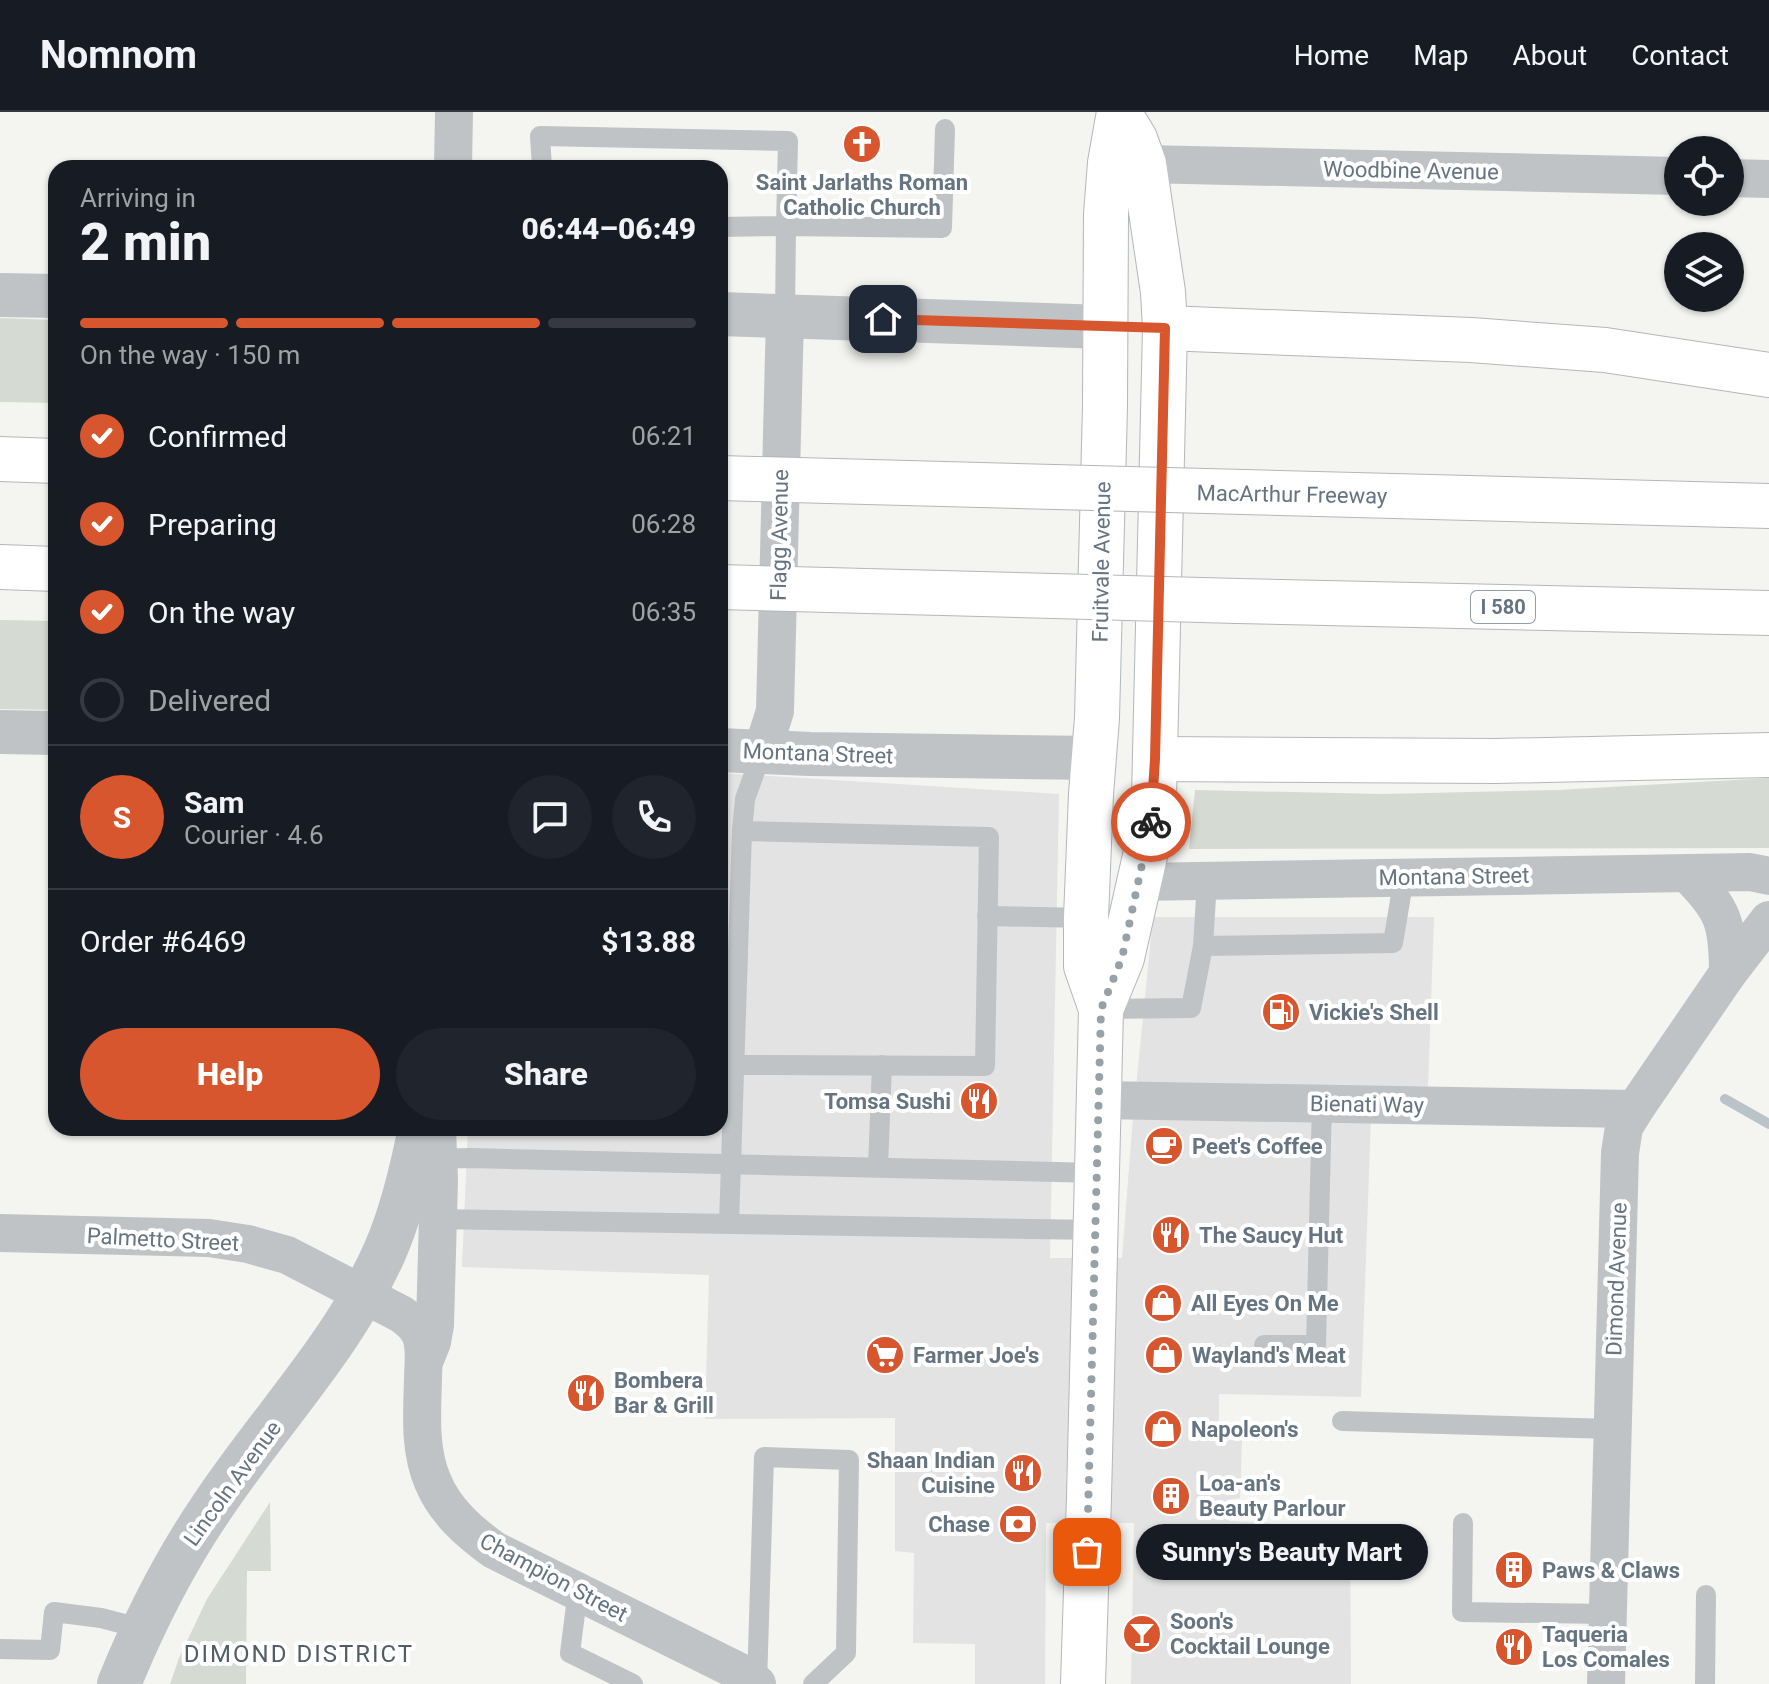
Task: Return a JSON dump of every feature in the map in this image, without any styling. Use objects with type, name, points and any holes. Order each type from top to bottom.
[{"type":"main road","name":"Fruitvale Avenue","points":[[1101,1009],[1122,958],[1150,834],[1155,759],[1165,328],[1144,164],[1135,139],[1119,113]]},
{"type":"main road","name":"Fruitvale Avenue","points":[[1083,1684],[1101,1009],[1086,966],[1086,918],[1097,718],[1105,406],[1106,214],[1110,163],[1119,113]]},
{"type":"main road","points":[[1104,327],[1471,340],[1605,350],[1769,375]]},
{"type":"main road","points":[[0,459],[48,461]]},
{"type":"main road","name":"MacArthur Freeway","points":[[728,478],[1769,506]]},
{"type":"main road","points":[[0,567],[48,569]]},
{"type":"main road","name":"I 580","points":[[728,587],[1769,613]]},
{"type":"main road","name":"Montana Street","points":[[1094,758],[1496,761],[1769,755]]},
{"type":"main road","points":[[1090,832],[1108,855],[1138,882]]},
{"type":"street","points":[[453,160],[454,112]]},
{"type":"street","name":"Woodbine Avenue","points":[[1144,164],[1664,176]]},
{"type":"street","points":[[1744,178],[1769,179]]},
{"type":"street","points":[[0,295],[48,296]]},
{"type":"street","points":[[728,314],[1104,327]]},
{"type":"street","name":"Flagg Avenue","points":[[741,751],[775,711],[785,316]]},
{"type":"street","points":[[0,732],[48,733]]},
{"type":"street","name":"Montana Street","points":[[741,751],[1094,758]]},
{"type":"street","name":"Montana Street","points":[[1138,882],[1750,872],[1769,876]]},
{"type":"street","points":[[1687,873],[1707,893],[1723,919],[1728,944],[1728,973]]},
{"type":"street","name":"Dimond Avenue","points":[[1606,1684],[1620,1153],[1624,1127],[1728,973],[1769,920]]},
{"type":"street","name":"Bienati Way","points":[[1100,1100],[1635,1109]]},
{"type":"street","name":"Champion Street","points":[[423,1363],[435,1325],[418,1219],[404,1200],[427,1144]]},
{"type":"street","name":"Champion Street","points":[[418,1219],[386,1250],[364,1294],[414,1323],[420,1334],[423,1346],[424,1451],[433,1483],[448,1509],[469,1532],[494,1550],[740,1672],[757,1684]]},
{"type":"street","name":"Palmetto Street","points":[[0,1233],[209,1238],[248,1244],[287,1255],[364,1294]]},
{"type":"street","name":"Lincoln Avenue","points":[[119,1684],[156,1600],[184,1548],[364,1294]]},
{"type":"lane","points":[[728,227],[942,228],[945,129]]},
{"type":"lane","points":[[542,160],[540,136],[788,141],[785,316]]},
{"type":"lane","points":[[729,1224],[745,799],[741,751]]},
{"type":"lane","points":[[734,1065],[985,1066],[989,837],[742,831]]},
{"type":"lane","points":[[1203,946],[1393,943],[1404,877]]},
{"type":"lane","points":[[1101,1009],[1191,1008],[1203,946],[1207,881]]},
{"type":"lane","points":[[987,916],[1086,918]]},
{"type":"lane","points":[[878,1167],[882,1065]]},
{"type":"lane","points":[[1264,1345],[1316,1345],[1322,1103]]},
{"type":"lane","points":[[427,1144],[470,1158],[1097,1173]]},
{"type":"lane","points":[[418,1219],[1096,1230]]},
{"type":"lane","points":[[1342,1421],[1612,1429]]},
{"type":"lane","points":[[757,1684],[764,1457],[849,1460],[846,1653],[813,1684]]},
{"type":"lane","points":[[1463,1523],[1462,1612],[1607,1614]]},
{"type":"lane","points":[[578,1590],[570,1653],[633,1684]]},
{"type":"lane","points":[[1705,1684],[1706,1595]]},
{"type":"lane","points":[[0,1649],[50,1650],[54,1612],[101,1618],[143,1629]]},
{"type":"shaded area","points":[[0,318],[48,320],[48,403],[0,402]]},
{"type":"shaded area","points":[[0,620],[48,621],[48,710],[0,709]]},
{"type":"shaded area","points":[[728,773],[1059,794],[1050,1258],[1122,1258],[1153,917],[1434,917],[1428,1086],[1372,1088],[1361,1397],[1219,1394],[1219,1439],[1242,1440],[1240,1498],[1227,1500],[1229,1521],[1350,1529],[1351,1684],[1131,1684],[1134,1523],[1046,1523],[1045,1684],[975,1684],[975,1644],[913,1643],[914,1553],[895,1551],[895,1418],[705,1419],[709,1275],[462,1267],[468,1136],[728,1136]]},
{"type":"shaded area","points":[[1769,778],[1769,848],[1189,849],[1195,790],[1382,794],[1557,790]]},
{"type":"shaded area","points":[[270,1502],[271,1571],[247,1571],[246,1684],[170,1684],[207,1599]]},
{"type":"waterway","points":[[1725,1099],[1769,1124]]},
{"type":"way so far","points":[[1087,1552],[1101,1009],[1122,958],[1151,822]]},
{"type":"place","name":"Saint Jarlaths Roman Catholic Church","points":[[862,144]]},
{"type":"place","name":"Vickie's Shell","points":[[1281,1012]]},
{"type":"place","name":"Tomsa Sushi","points":[[979,1101]]},
{"type":"place","name":"Peet's Coffee","points":[[1164,1146]]},
{"type":"place","name":"The Saucy Hut","points":[[1171,1235]]},
{"type":"place","name":"All Eyes On Me","points":[[1163,1303]]},
{"type":"place","name":"Farmer Joe's","points":[[885,1355]]},
{"type":"place","name":"Wayland's Meat","points":[[1164,1355]]},
{"type":"place","name":"Bombera Bar & Grill","points":[[586,1393]]},
{"type":"place","name":"Napoleon's","points":[[1163,1429]]},
{"type":"place","name":"Shaan Indian Cuisine","points":[[1023,1473]]},
{"type":"place","name":"Loa-an's Beauty Parlour","points":[[1171,1496]]},
{"type":"place","name":"Chase","points":[[1018,1524]]},
{"type":"place","name":"Sunny's Beauty Mart","points":[[1087,1552]]},
{"type":"place","name":"Paws & Claws","points":[[1514,1570]]},
{"type":"place","name":"Soon's Cocktail Lounge","points":[[1142,1634]]},
{"type":"place","name":"Taqueria Los Comales","points":[[1514,1647]]},
{"type":"district","name":"DIMOND DISTRICT","points":[[299,1654]]},
{"type":"route","points":[[883,319],[1165,328],[1151,822]]}]
